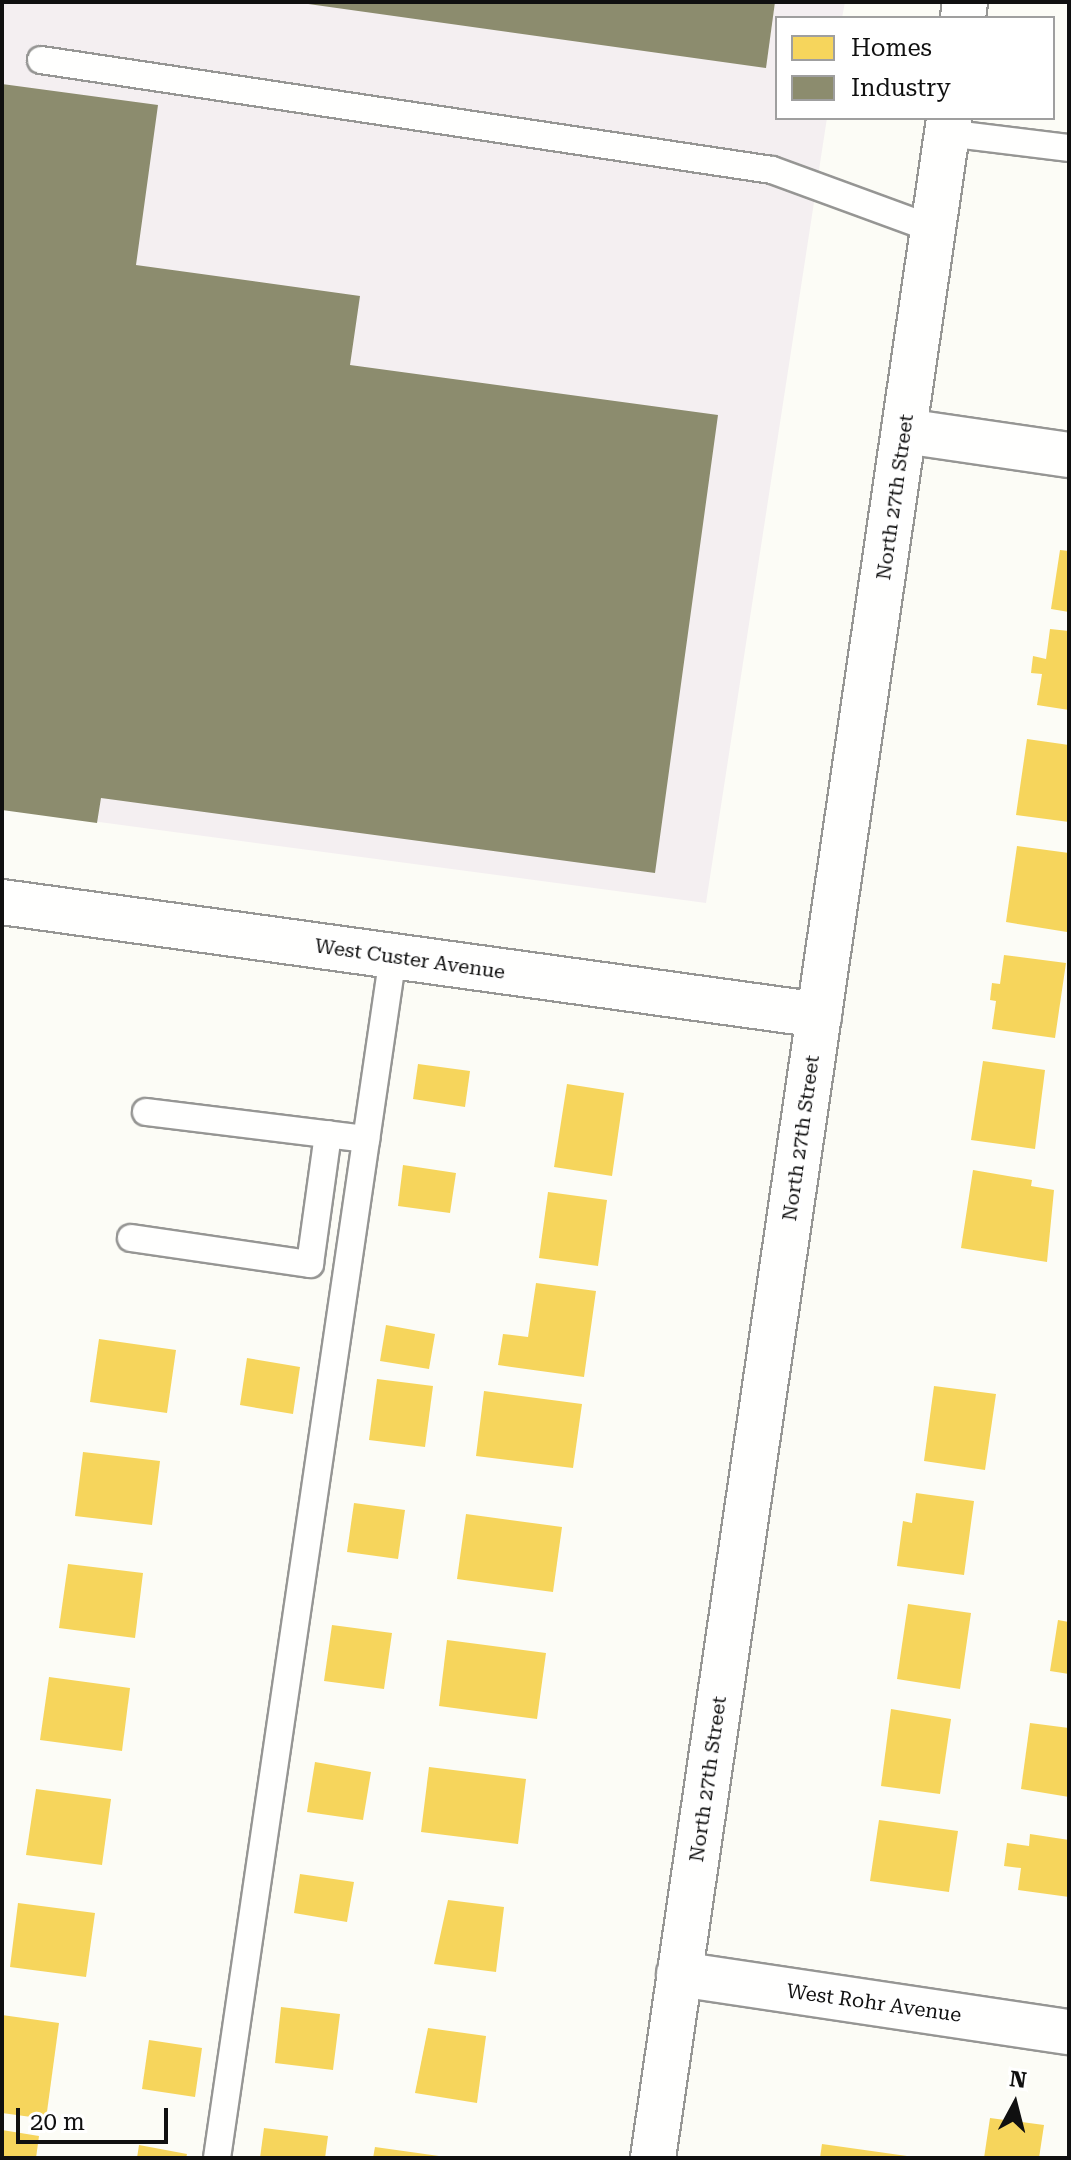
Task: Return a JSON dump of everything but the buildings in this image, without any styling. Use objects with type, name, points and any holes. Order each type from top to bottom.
[{"type":"street","name":"North 27th Street","points":[[653,2158],[948,125]]},
{"type":"street","points":[[904,431],[1069,455]]},
{"type":"street","name":"West Custer Avenue","points":[[2,902],[819,1015]]},
{"type":"street","name":"West Rohr Avenue","points":[[679,1974],[1069,2032]]},
{"type":"lane","points":[[41,60],[772,170],[933,229]]},
{"type":"lane","points":[[948,125],[1069,148]]},
{"type":"lane","points":[[217,2158],[393,956]]},
{"type":"lane","points":[[146,1112],[366,1139]]},
{"type":"lane","points":[[310,1264],[328,1134]]},
{"type":"lane","points":[[131,1238],[347,1269]]},
{"type":"shaded area","points":[[2,2],[845,2],[842,16],[775,16],[775,120],[827,120],[706,903],[2,809]]}]
